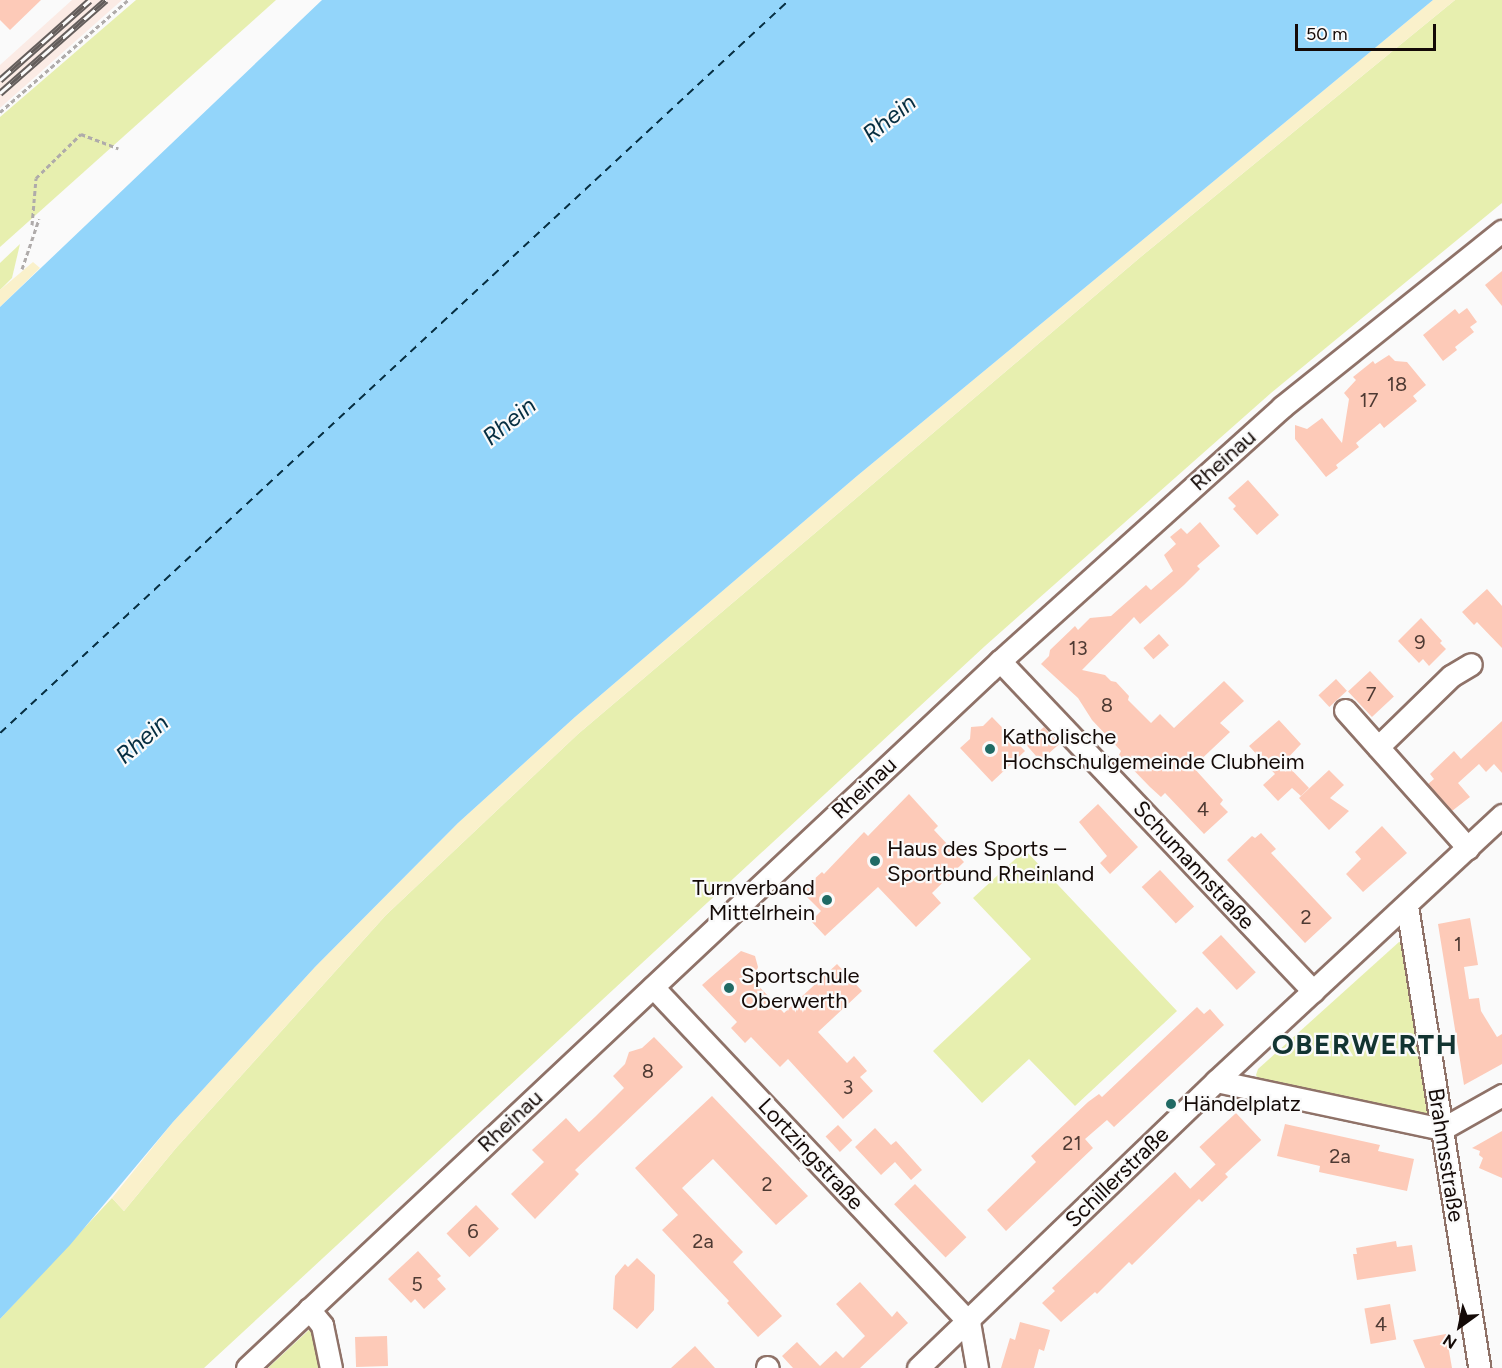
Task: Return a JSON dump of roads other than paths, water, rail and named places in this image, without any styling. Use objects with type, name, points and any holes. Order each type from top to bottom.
[{"type":"street","name":"Rheinau","points":[[247,1368],[1000,661],[1282,408],[1502,231]]},
{"type":"street","name":"Schumannstraße","points":[[1000,661],[1313,991]]},
{"type":"street","points":[[1377,747],[1451,676],[1471,664]]},
{"type":"street","points":[[1345,710],[1468,848]]},
{"type":"street","name":"Schillerstraße","points":[[918,1368],[969,1322],[1216,1081],[1407,906],[1502,815]]},
{"type":"street","name":"Brahmsstraße","points":[[1407,906],[1479,1368]]},
{"type":"street","name":"Lortzingstraße","points":[[653,987],[969,1322]]},
{"type":"street","points":[[1216,1081],[1442,1129],[1502,1095]]},
{"type":"street","points":[[309,1309],[322,1325],[331,1368]]},
{"type":"street","points":[[969,1322],[977,1368]]},
{"type":"water","name":"Rhein","points":[[322,0],[1433,0],[857,476],[575,717],[458,823],[315,967],[173,1122],[70,1245],[0,1319],[0,307]]},
{"type":"railway","points":[[0,80],[90,0]]},
{"type":"railway","points":[[0,93],[106,0]]},
{"type":"place","name":"Katholische Hochschulgemeinde Clubheim","points":[[990,749]]},
{"type":"place","name":"Haus des Sports – Sportbund Rheinland","points":[[875,861]]},
{"type":"place","name":"Turnverband Mittelrhein","points":[[827,900]]},
{"type":"place","name":"Sportschule Oberwerth","points":[[729,988]]},
{"type":"place","name":"Händelplatz","points":[[1171,1104]]},
{"type":"district","name":"OBERWERTH","points":[[1365,1044]]}]
